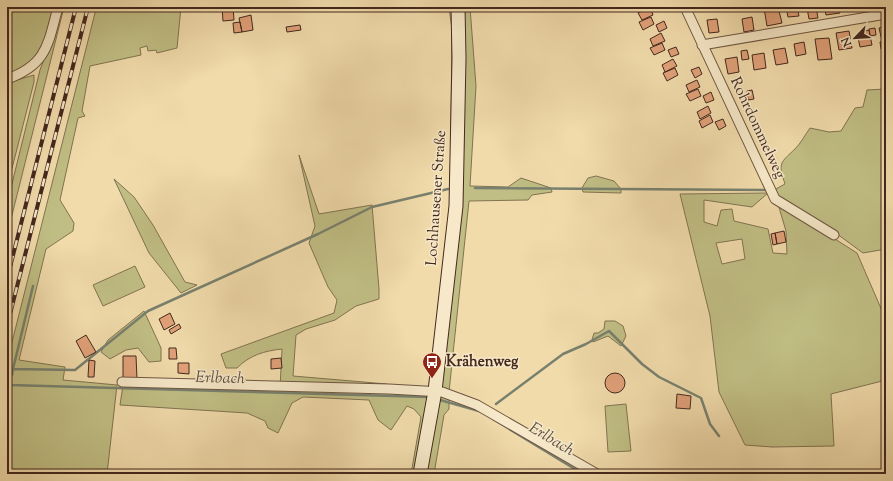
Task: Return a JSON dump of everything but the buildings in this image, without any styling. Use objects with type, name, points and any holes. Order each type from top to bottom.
[{"type":"main road","name":"Lochhausener Straße","points":[[420,474],[435,391],[456,206],[459,51],[458,7]]},
{"type":"street","points":[[7,79],[31,68],[40,60],[48,43],[58,7]]},
{"type":"street","name":"Rohrdommelweg","points":[[685,7],[775,199],[834,235]]},
{"type":"street","points":[[702,45],[886,14]]},
{"type":"street","points":[[122,382],[435,391],[477,404],[597,474]]},
{"type":"shaded area","points":[[7,7],[53,7],[44,40],[35,56],[28,63],[7,75]]},
{"type":"shaded area","points":[[59,7],[64,7],[7,235],[7,204],[40,70],[50,43]]},
{"type":"shaded area","points":[[123,7],[181,7],[177,48],[157,53],[156,50],[148,51],[147,46],[140,48],[141,55],[90,66],[82,111],[85,116],[78,118],[60,200],[74,223],[73,231],[46,249],[19,360],[65,367],[63,380],[117,385],[107,474],[7,474],[7,362],[96,9]]},
{"type":"shaded area","points":[[449,7],[470,7],[476,86],[470,186],[508,187],[521,178],[551,188],[552,192],[532,195],[528,200],[469,201],[449,392],[449,409],[444,415],[434,474],[411,474],[421,417],[414,409],[407,406],[391,430],[378,420],[369,400],[303,397],[292,403],[278,433],[268,428],[265,421],[247,413],[120,405],[123,385],[280,388],[282,349],[258,354],[237,368],[226,368],[221,354],[334,313],[337,300],[328,287],[309,243],[315,226],[299,155],[319,214],[372,205],[379,299],[356,306],[335,320],[306,329],[296,335],[293,376],[387,384],[389,389],[428,394],[428,387],[431,383],[450,205],[452,30]]},
{"type":"shaded area","points":[[34,75],[34,82],[7,188],[7,83]]},
{"type":"shaded area","points":[[886,89],[886,249],[863,253],[833,231],[776,196],[774,190],[785,184],[781,167],[783,161],[797,147],[810,128],[829,132],[841,131],[855,108],[863,107],[867,90]]},
{"type":"shaded area","points":[[596,176],[614,181],[621,189],[621,193],[583,192],[582,188],[588,178]]},
{"type":"shaded area","points":[[114,179],[134,197],[153,225],[185,282],[197,285],[181,293],[149,253]]},
{"type":"shaded area","points":[[768,193],[752,207],[704,200],[704,222],[717,226],[721,210],[732,209],[734,221],[768,229],[773,253],[787,254],[786,231],[778,204],[857,253],[886,320],[886,380],[831,394],[834,446],[772,447],[745,445],[719,392],[710,316],[680,194]],"holes":[[[742,239],[745,259],[722,264],[716,243]]]},
{"type":"shaded area","points":[[135,266],[145,287],[103,306],[93,285]]},
{"type":"shaded area","points":[[144,311],[161,348],[161,361],[149,362],[138,348],[126,350],[110,359],[101,352],[108,340]]},
{"type":"shaded area","points":[[605,321],[615,321],[623,326],[626,336],[621,346],[608,336],[593,342],[592,340],[594,333],[598,333],[604,329]]},
{"type":"shaded area","points":[[626,404],[631,451],[608,452],[605,406]]},
{"type":"waterway","points":[[475,188],[767,190]]},
{"type":"waterway","points":[[12,375],[13,369],[75,370],[148,311],[318,234],[372,207],[448,189]]},
{"type":"waterway","points":[[13,369],[33,286]]},
{"type":"waterway","points":[[496,404],[563,354],[586,344],[609,331],[642,364],[659,377],[701,398],[710,424],[719,436]]},
{"type":"waterway","name":"Erlbach","points":[[11,383],[10,385],[428,397]]},
{"type":"waterway","name":"Erlbach","points":[[440,400],[479,411]]},
{"type":"waterway","name":"Erlbach","points":[[493,419],[583,474]]},
{"type":"railway","points":[[7,279],[76,7]]},
{"type":"railway","points":[[7,326],[88,7]]},
{"type":"place","name":"Krähenweg","points":[[432,379]]}]
